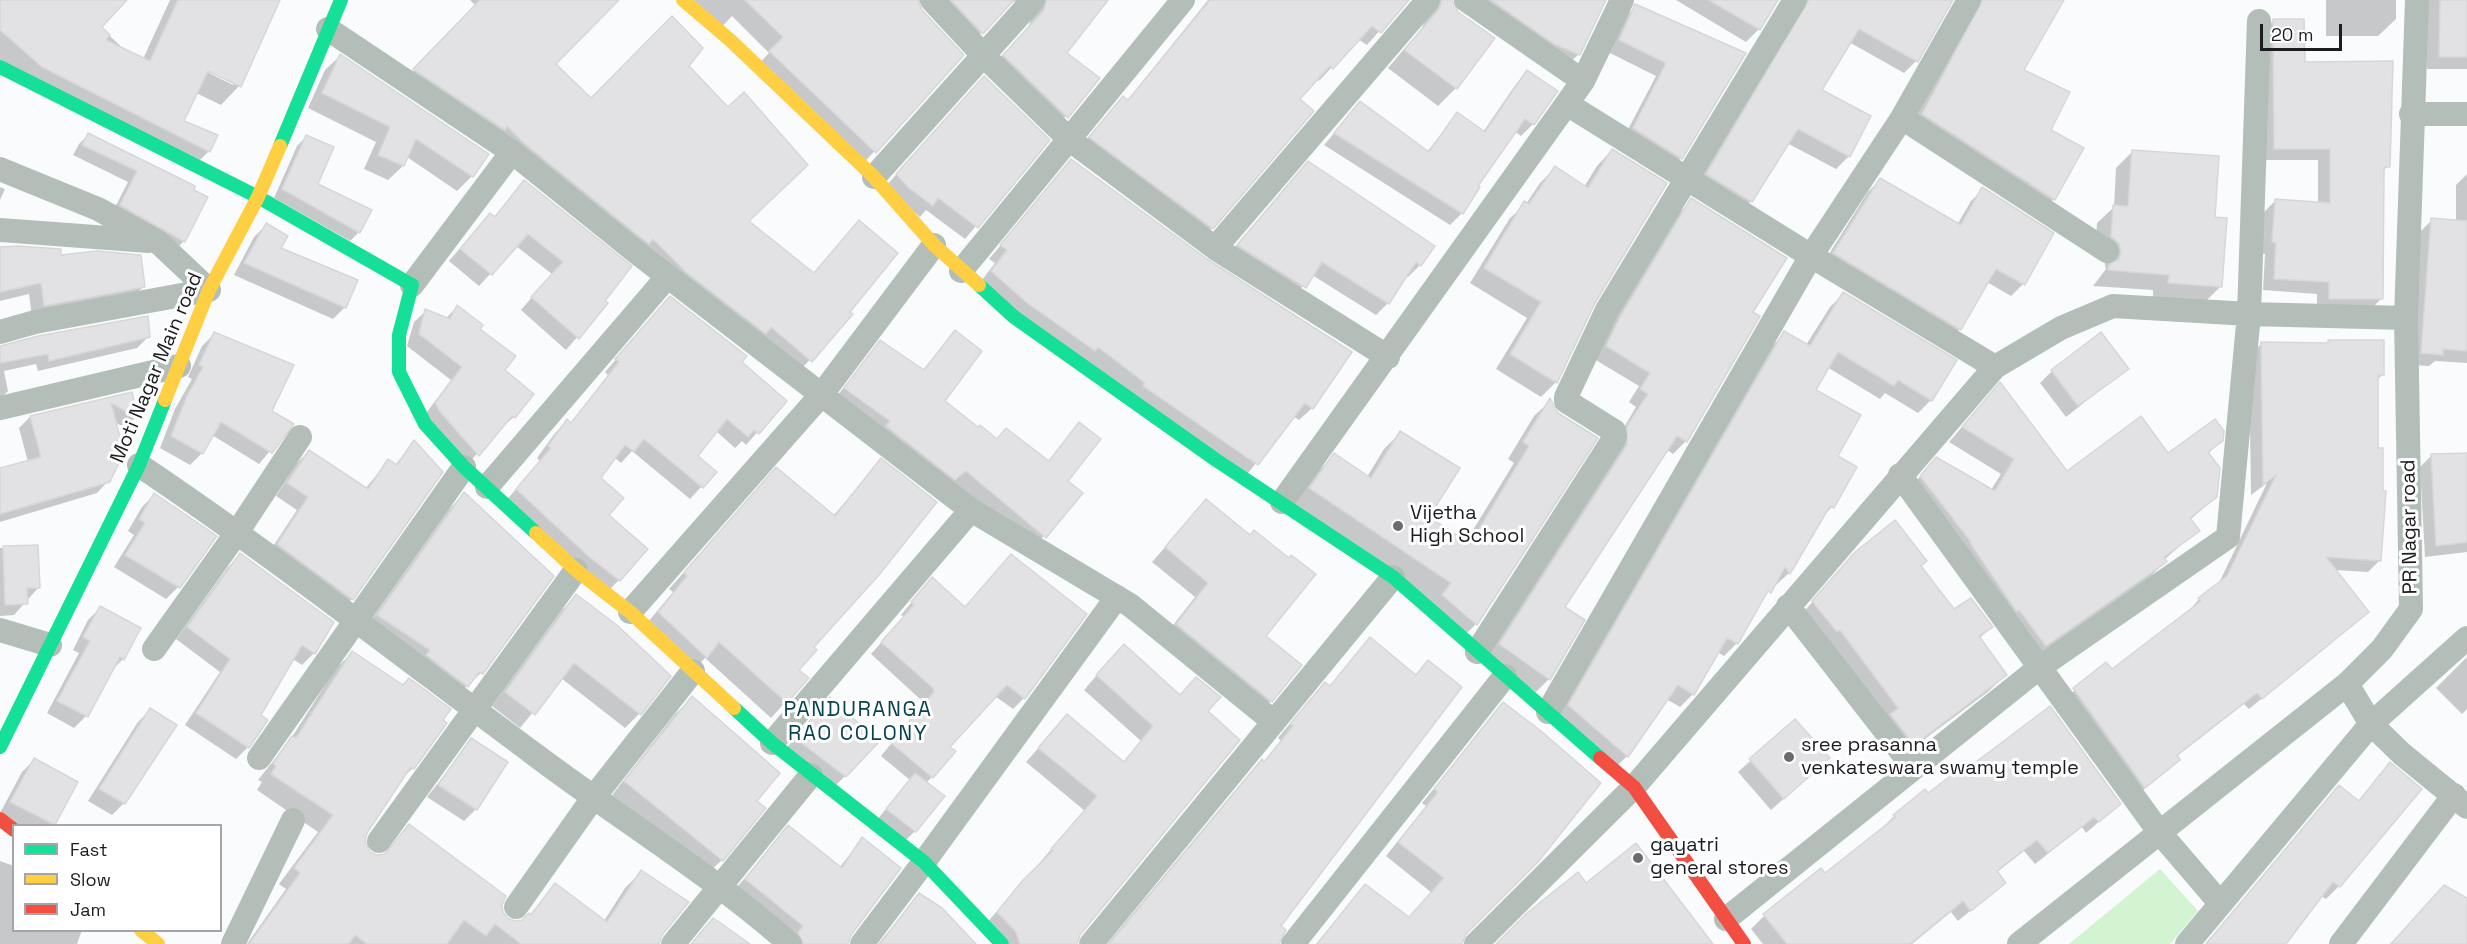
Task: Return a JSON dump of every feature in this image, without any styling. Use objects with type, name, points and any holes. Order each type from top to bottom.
[{"type":"street","name":"Moti Nagar Main road","points":[[0,747],[139,465],[209,290],[258,197],[341,0]]},
{"type":"street","points":[[683,0],[730,40],[874,177],[934,245],[1014,317],[1216,460],[1393,577],[1634,787],[1744,944]]},
{"type":"street","points":[[932,0],[985,57],[1070,140],[1215,248],[1388,357]]},
{"type":"street","points":[[874,177],[985,57],[1033,0]]},
{"type":"street","points":[[961,271],[1183,0]]},
{"type":"street","points":[[1215,248],[1428,0]]},
{"type":"street","points":[[1466,0],[1583,81]]},
{"type":"street","points":[[1282,502],[1568,104],[1583,81],[1622,0]]},
{"type":"street","points":[[1477,652],[1615,437],[1614,430],[1566,401],[1607,310],[1795,0]]},
{"type":"street","points":[[1548,712],[1811,256],[1902,118],[1969,0]]},
{"type":"street","name":"PR Nagar road","points":[[2019,944],[2347,684],[2382,649],[2411,609],[2406,318],[2411,114],[2417,0]]},
{"type":"street","points":[[1726,919],[2040,667],[2228,537],[2249,314],[2259,21]]},
{"type":"street","points":[[328,29],[512,152],[668,276],[971,510],[1117,597],[1274,722]]},
{"type":"street","points":[[0,67],[258,197],[412,285]]},
{"type":"street","points":[[1568,104],[1811,256],[1995,367]]},
{"type":"street","points":[[2411,114],[2467,114]]},
{"type":"street","points":[[1902,118],[2107,251]]},
{"type":"street","points":[[512,152],[412,285],[399,335],[399,372],[425,424],[464,467],[576,570],[630,612],[772,743],[924,862],[1002,944]]},
{"type":"street","points":[[0,169],[98,209],[158,242],[209,290]]},
{"type":"street","points":[[0,230],[158,242]]},
{"type":"street","points":[[630,612],[822,394],[934,245]]},
{"type":"street","points":[[487,487],[668,276]]},
{"type":"street","points":[[0,332],[35,322],[209,290]]},
{"type":"street","points":[[1476,944],[1634,787],[1995,367],[2061,328],[2113,306],[2249,314],[2406,318]]},
{"type":"street","points":[[0,408],[179,366]]},
{"type":"street","points":[[154,649],[238,531],[300,437]]},
{"type":"street","points":[[139,465],[238,531],[593,798],[746,905],[790,944]]},
{"type":"street","points":[[259,758],[354,620],[464,467]]},
{"type":"street","points":[[1900,475],[2160,833],[2220,903]]},
{"type":"street","points":[[772,743],[971,510]]},
{"type":"street","points":[[379,841],[576,570]]},
{"type":"street","points":[[1091,944],[1393,577]]},
{"type":"street","points":[[862,944],[1117,597]]},
{"type":"street","points":[[1788,606],[1914,768]]},
{"type":"street","points":[[0,630],[50,645]]},
{"type":"street","points":[[2187,944],[2371,724],[2467,638]]},
{"type":"street","points":[[516,908],[593,798],[693,670]]},
{"type":"street","points":[[1293,944],[1505,676]]},
{"type":"street","points":[[2341,944],[2461,801],[2402,754],[2371,724],[2347,684]]},
{"type":"street","points":[[674,944],[719,886],[812,775]]},
{"type":"street","points":[[0,819],[12,828]]},
{"type":"street","points":[[233,944],[293,820]]},
{"type":"street","points":[[143,932],[158,944]]},
{"type":"green space","points":[[2160,869],[2198,911],[2170,944],[2069,944]]},
{"type":"building","points":[[0,0],[127,0],[102,27],[110,35],[106,40],[150,61],[178,0],[280,0],[241,87],[208,71],[184,121],[218,135],[210,152],[42,67],[0,30]]},
{"type":"building","points":[[480,0],[619,0],[556,64],[591,98],[672,16],[703,48],[689,66],[728,107],[744,92],[808,165],[749,221],[814,273],[859,220],[898,253],[850,312],[853,314],[812,362],[771,327],[766,334],[687,273],[653,239],[649,244],[525,144],[507,126],[505,130],[413,69]]},
{"type":"building","points":[[745,0],[918,0],[922,10],[964,55],[876,153],[769,51],[783,37]]},
{"type":"building","points":[[951,0],[1014,0],[983,34]]},
{"type":"building","points":[[1047,0],[1108,0],[1067,53],[1100,78],[1068,118],[1003,55],[1044,10]]},
{"type":"building","points":[[1210,0],[1409,0],[1381,33],[1372,26],[1333,69],[1330,66],[1300,99],[1314,111],[1213,229],[1089,137],[1123,96],[1128,100]]},
{"type":"building","points":[[1442,0],[1452,0],[1458,12],[1495,38],[1457,89],[1404,50],[1439,9]]},
{"type":"building","points":[[1491,0],[1606,0],[1580,55],[1554,44]]},
{"type":"building","points":[[1709,0],[1778,0],[1760,30]]},
{"type":"building","points":[[1809,0],[1953,0],[1918,62],[1859,29],[1822,90],[1871,116],[1850,157],[1798,129],[1752,202],[1706,174]]},
{"type":"building","points":[[1983,0],[2064,0],[2024,70],[2070,92],[2051,130],[2084,148],[2055,200],[1922,114]]},
{"type":"building","points":[[2440,0],[2467,0],[2467,57],[2439,57]]},
{"type":"building","points":[[1635,4],[1746,53],[1682,159],[1633,128],[1666,63],[1619,40]]},
{"type":"building","points":[[2273,19],[2304,19],[2305,62],[2393,61],[2390,167],[2384,167],[2383,299],[2329,299],[2329,282],[2274,279],[2276,243],[2272,242],[2275,199],[2330,203],[2330,149],[2274,149]]},
{"type":"building","points":[[340,54],[489,154],[473,177],[416,139],[404,166],[378,155],[390,127],[322,93]]},
{"type":"building","points":[[1527,70],[1558,91],[1534,125],[1525,119],[1478,186],[1480,187],[1463,214],[1334,133],[1360,101],[1429,152],[1457,112],[1485,132]]},
{"type":"building","points":[[984,76],[1050,140],[978,228],[938,198],[933,206],[909,188],[896,174]]},
{"type":"building","points":[[88,133],[195,186],[194,190],[208,197],[185,242],[120,205],[137,171],[82,145]]},
{"type":"building","points":[[306,135],[334,147],[318,184],[372,210],[360,233],[282,189]]},
{"type":"building","points":[[1612,149],[1667,183],[1595,303],[1557,383],[1510,354],[1541,302],[1484,268],[1524,201],[1529,204],[1555,166],[1588,188]]},
{"type":"building","points":[[2132,150],[2219,156],[2215,217],[2227,218],[2222,287],[2168,283],[2169,275],[2108,270],[2109,265],[2119,259],[2121,252],[2119,244],[2111,236],[2113,205],[2128,206]]},
{"type":"building","points":[[1071,159],[1207,259],[1352,352],[1313,409],[1305,403],[1258,465],[1143,386],[1145,383],[1098,347],[1095,351],[1026,302],[991,271],[1007,250],[1000,245]]},
{"type":"building","points":[[1308,161],[1435,246],[1421,266],[1416,262],[1389,304],[1322,262],[1306,288],[1237,245]]},
{"type":"building","points":[[1880,178],[1961,225],[1982,187],[2054,233],[2025,285],[1996,269],[1961,330],[1833,253]]},
{"type":"building","points":[[524,180],[632,266],[605,301],[608,303],[579,339],[531,297],[563,262],[528,234],[492,275],[460,249],[490,213],[495,217]]},
{"type":"building","points":[[1691,198],[1787,258],[1753,312],[1760,316],[1687,442],[1677,436],[1565,607],[1585,620],[1550,680],[1499,644],[1627,445],[1627,426],[1648,394],[1640,389],[1650,373],[1606,346],[1620,317]]},
{"type":"building","points":[[2431,218],[2467,221],[2467,351],[2443,349],[2443,355],[2421,353]]},
{"type":"building","points":[[266,223],[288,236],[281,248],[358,280],[346,308],[244,263]]},
{"type":"building","points":[[0,247],[61,249],[61,255],[97,251],[141,255],[145,287],[44,306],[41,283],[0,292]]},
{"type":"building","points":[[1843,292],[1957,360],[1932,401],[1898,380],[1894,386],[1838,352],[1816,390],[1861,415],[1838,456],[1857,467],[1834,508],[1830,506],[1790,574],[1785,567],[1771,593],[1768,591],[1738,644],[1727,638],[1694,695],[1678,685],[1628,757],[1568,705],[1784,331],[1810,346]]},
{"type":"building","points":[[670,296],[747,356],[742,362],[787,401],[759,434],[754,430],[748,437],[727,419],[698,456],[717,472],[703,488],[644,439],[634,452],[625,445],[601,478],[624,498],[609,515],[648,549],[620,581],[588,556],[516,489],[551,448],[548,446],[567,419],[571,423],[619,362],[615,359]]},
{"type":"building","points":[[457,305],[483,325],[480,329],[516,356],[505,370],[534,394],[515,418],[512,416],[479,456],[435,403],[462,367],[419,334],[425,309],[450,319]]},
{"type":"building","points":[[148,316],[150,337],[49,361],[48,354],[0,363],[0,346],[38,336]]},
{"type":"building","points":[[955,330],[982,351],[945,401],[978,427],[980,425],[997,439],[1006,428],[1049,461],[1079,422],[1101,439],[1068,481],[1083,493],[1046,538],[966,471],[955,480],[886,426],[890,421],[844,388],[880,340],[924,370]]},
{"type":"building","points":[[214,332],[294,365],[272,411],[294,424],[272,453],[221,422],[203,454],[171,436],[187,396],[203,367],[199,365]]},
{"type":"building","points":[[2101,332],[2129,369],[2078,406],[2051,370]]},
{"type":"building","points":[[2328,340],[2384,340],[2384,375],[2378,375],[2378,448],[2383,448],[2383,491],[2386,491],[2381,561],[2326,557],[2369,612],[2262,699],[2257,693],[2177,755],[2180,760],[2145,788],[2073,688],[2106,662],[2112,669],[2201,601],[2198,598],[2227,576],[2276,475],[2263,485],[2261,342],[2328,343]]},
{"type":"building","points":[[2000,382],[2067,471],[2141,416],[2168,453],[2215,419],[2224,431],[2223,441],[2208,452],[2220,468],[2217,497],[2190,518],[2200,531],[2164,557],[2167,562],[2046,646],[2019,610],[2017,612],[1971,542],[1920,476],[1936,457],[1995,491],[2014,459],[1962,427]]},
{"type":"building","points":[[132,392],[138,418],[111,403],[124,452],[110,482],[0,514],[0,468],[41,457],[30,416]]},
{"type":"building","points":[[1550,398],[1558,413],[1598,438],[1477,625],[1442,595],[1451,583],[1309,488],[1334,453],[1371,478],[1400,431],[1460,468],[1429,517],[1470,544],[1529,446],[1523,442]]},
{"type":"building","points":[[414,440],[443,472],[353,600],[277,544],[308,497],[287,483],[309,450],[368,489],[388,459],[397,465]]},
{"type":"building","points":[[2467,453],[2467,542],[2436,546],[2431,454]]},
{"type":"building","points":[[881,458],[937,502],[879,575],[814,647],[817,650],[799,670],[809,678],[787,703],[719,642],[707,658],[658,612],[687,576],[684,573],[686,570],[776,467],[835,516]]},
{"type":"building","points":[[464,492],[554,576],[483,674],[479,672],[468,687],[426,655],[430,650],[377,615]]},
{"type":"building","points":[[154,493],[217,536],[180,588],[125,555],[145,523],[139,519]]},
{"type":"building","points":[[1206,499],[1250,535],[1254,530],[1289,558],[1291,555],[1316,574],[1266,636],[1302,665],[1272,702],[1176,624],[1208,583],[1165,547]]},
{"type":"building","points":[[1895,520],[1927,561],[1921,566],[1954,609],[1971,598],[1993,627],[1979,636],[2007,675],[1914,745],[1890,714],[1898,708],[1840,630],[1837,632],[1812,601],[1855,552]]},
{"type":"building","points":[[38,545],[40,588],[27,588],[28,604],[5,605],[3,546]]},
{"type":"building","points":[[240,553],[334,622],[315,654],[302,645],[261,715],[268,720],[249,748],[196,713],[230,659],[187,627]]},
{"type":"building","points":[[1011,554],[1087,614],[1025,699],[1007,685],[950,747],[956,751],[933,778],[891,743],[934,692],[933,688],[881,642],[914,605],[911,602],[932,577],[965,607]]},
{"type":"building","points":[[576,594],[618,626],[671,676],[641,715],[574,663],[535,715],[505,692]]},
{"type":"building","points":[[100,606],[141,628],[124,660],[120,657],[88,717],[57,701],[90,641],[83,637]]},
{"type":"building","points":[[1370,637],[1416,675],[1428,660],[1462,687],[1281,926],[1286,930],[1279,944],[1109,944],[1262,759],[1264,762],[1293,726],[1290,724],[1325,682],[1330,686]]},
{"type":"building","points":[[1124,644],[1180,695],[1196,677],[1221,697],[1208,711],[1240,740],[1080,935],[1077,944],[1020,944],[1016,932],[997,912],[1023,880],[1053,851],[1051,849],[1097,796],[1038,748],[1067,714],[1124,762],[1153,726],[1096,675]]},
{"type":"building","points":[[352,651],[403,685],[409,678],[451,709],[443,720],[447,723],[414,769],[411,767],[408,771],[367,833],[365,840],[370,852],[377,855],[385,854],[409,824],[506,896],[502,905],[503,912],[507,918],[515,921],[522,920],[529,913],[531,915],[555,883],[607,922],[641,870],[689,902],[662,935],[659,944],[521,944],[495,924],[486,936],[464,920],[447,944],[367,944],[355,935],[349,944],[249,944],[300,873],[294,868],[333,815],[271,774],[276,766],[273,763],[292,736],[296,738]]},
{"type":"building","points":[[692,696],[780,773],[757,801],[766,808],[723,861],[624,781]]},
{"type":"building","points":[[830,697],[879,742],[846,777],[795,738]]},
{"type":"building","points":[[1503,702],[1541,731],[1601,783],[1538,862],[1466,934],[1462,944],[1317,944],[1365,884],[1409,917],[1444,878],[1398,842],[1438,792],[1434,789]]},
{"type":"building","points":[[2050,706],[2121,804],[2099,822],[2094,817],[2048,853],[2037,840],[1997,871],[2006,883],[1971,911],[1963,901],[1910,944],[1787,944],[1763,914],[1821,868],[1825,873],[1896,817],[1893,815],[1925,789],[1928,793],[1965,765],[1968,768]]},
{"type":"building","points":[[150,708],[177,725],[125,804],[99,789]]},
{"type":"building","points":[[1795,719],[1830,758],[1784,799],[1749,759]]},
{"type":"building","points":[[471,738],[508,762],[477,810],[438,785]]},
{"type":"building","points":[[34,758],[78,782],[56,824],[10,802]]},
{"type":"building","points":[[2390,762],[2422,789],[2340,887],[2333,882],[2286,944],[2206,944],[2339,785],[2359,801]]},
{"type":"building","points":[[915,773],[945,796],[916,832],[886,809]]},
{"type":"building","points":[[788,825],[842,868],[862,837],[901,868],[851,935],[848,944],[804,944],[798,933],[803,926],[745,879]]},
{"type":"building","points":[[1636,843],[1713,944],[1496,944],[1527,913],[1578,872],[1586,883]]},
{"type":"building","points":[[2444,885],[2467,898],[2467,944],[2391,944]]},
{"type":"building","points":[[919,893],[942,908],[976,944],[880,944]]},
{"type":"building","points":[[713,918],[722,924],[750,944],[691,944]]},
{"type":"traffic: fast","points":[[280,146],[341,0]]},
{"type":"traffic: fast","points":[[0,67],[258,197],[412,285],[399,335],[399,372],[425,424],[464,467],[536,533]]},
{"type":"traffic: fast","points":[[979,285],[1014,317],[1216,460],[1393,577],[1600,758]]},
{"type":"traffic: fast","points":[[0,747],[139,465],[165,400]]},
{"type":"traffic: fast","points":[[734,708],[772,743],[924,862],[1002,944]]},
{"type":"traffic: slow","points":[[683,0],[730,40],[874,177],[934,245],[979,285]]},
{"type":"traffic: slow","points":[[165,400],[209,290],[258,197],[280,146]]},
{"type":"traffic: slow","points":[[536,533],[576,570],[630,612],[734,708]]},
{"type":"traffic: slow","points":[[143,932],[158,944]]},
{"type":"traffic: jam","points":[[1600,758],[1634,787],[1744,944]]},
{"type":"traffic: jam","points":[[0,819],[12,828]]},
{"type":"place","name":"Vijetha High School","points":[[1398,526]]},
{"type":"place","name":"sree prasanna venkateswara swamy temple","points":[[1789,757]]},
{"type":"place","name":"gayatri general stores","points":[[1638,858]]},
{"type":"district","name":"PANDURANGA RAO COLONY","points":[[858,722]]}]
